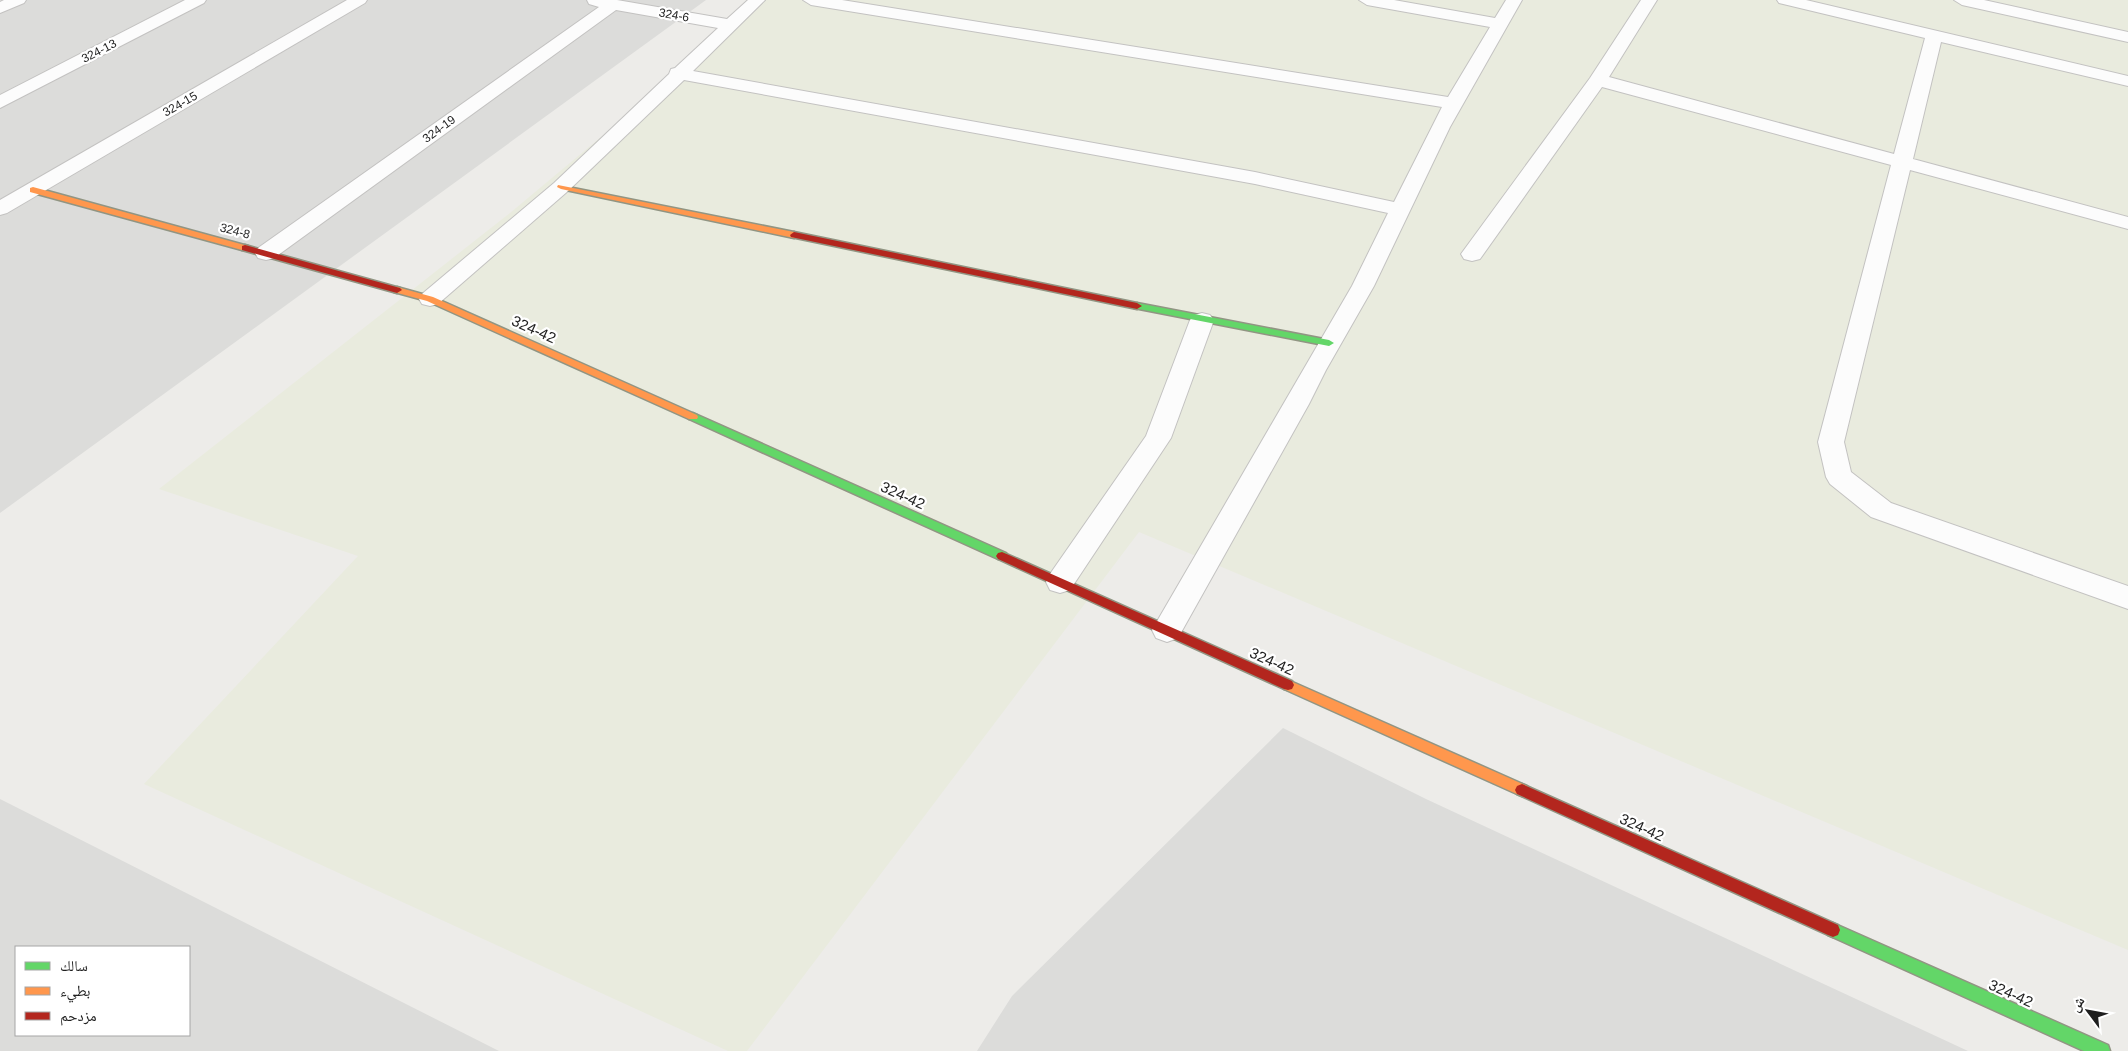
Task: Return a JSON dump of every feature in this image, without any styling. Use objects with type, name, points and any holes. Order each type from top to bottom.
[{"type":"street","points":[[0,8],[18,0]]},
{"type":"street","name":"324-13","points":[[0,102],[198,0]]},
{"type":"street","name":"324-15","points":[[0,209],[359,0]]},
{"type":"street","name":"324-6","points":[[588,0],[730,25]]},
{"type":"street","points":[[430,299],[561,186],[757,0]]},
{"type":"street","points":[[811,0],[1453,103]]},
{"type":"street","points":[[1367,0],[1499,24]]},
{"type":"street","points":[[1167,630],[1363,286],[1399,209],[1453,103],[1514,0]]},
{"type":"street","points":[[1472,254],[1598,80],[1649,0]]},
{"type":"street","points":[[1785,0],[2128,82]]},
{"type":"street","points":[[1962,0],[2128,37]]},
{"type":"street","name":"324-19","points":[[266,253],[613,4]]},
{"type":"street","points":[[1934,35],[1900,162],[1831,442],[1839,477],[1881,510],[2128,598]]},
{"type":"street","points":[[678,73],[1254,178],[1399,209]]},
{"type":"street","points":[[1598,80],[2128,223]]},
{"type":"street","points":[[561,186],[1202,320],[1329,343]]},
{"type":"street","name":"324-8","points":[[33,190],[430,299]]},
{"type":"street","name":"324-42","points":[[430,299],[2102,1051]]},
{"type":"street","points":[[1060,582],[1158,438],[1202,320]]},
{"type":"shaded area","points":[[0,0],[706,0],[0,513]]},
{"type":"shaded area","points":[[765,0],[2128,0],[2128,950],[1139,532],[747,1051],[728,1051],[144,784],[358,556],[159,489],[510,213]]},
{"type":"shaded area","points":[[1283,728],[1426,799],[1968,1051],[977,1051],[1012,996]]},
{"type":"shaded area","points":[[0,799],[499,1051],[0,1051]]},
{"type":"traffic: fast","points":[[1137,306],[1329,343]]},
{"type":"traffic: fast","points":[[693,417],[1002,556]]},
{"type":"traffic: fast","points":[[1833,930],[2102,1051]]},
{"type":"traffic: slow","points":[[561,187],[794,235]]},
{"type":"traffic: slow","points":[[33,190],[245,248]]},
{"type":"traffic: slow","points":[[397,290],[430,299],[693,417]]},
{"type":"traffic: slow","points":[[1288,685],[1522,790]]},
{"type":"traffic: jam","points":[[794,235],[1137,306]]},
{"type":"traffic: jam","points":[[245,248],[397,290]]},
{"type":"traffic: jam","points":[[1002,556],[1288,685]]},
{"type":"traffic: jam","points":[[1522,790],[1833,930]]}]
